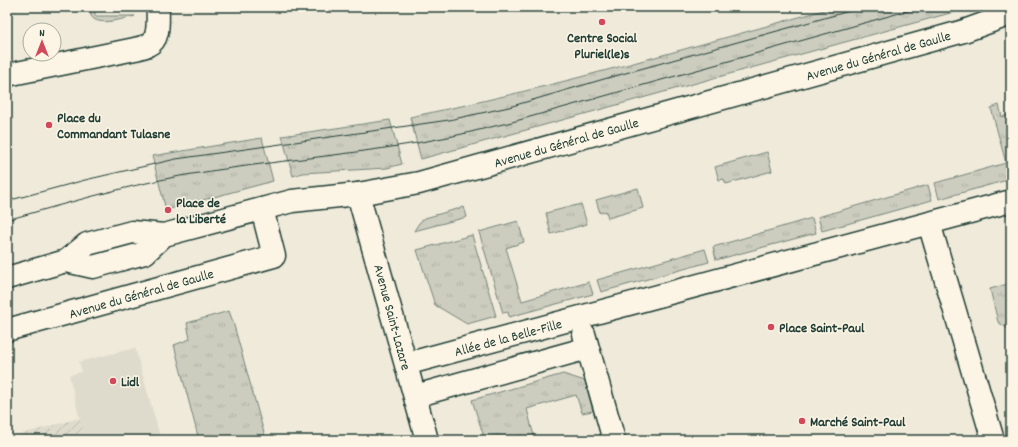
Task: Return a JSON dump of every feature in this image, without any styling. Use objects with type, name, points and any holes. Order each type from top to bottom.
[{"type":"street","points":[[7,75],[135,49],[148,45],[155,38],[157,31],[158,7]]},
{"type":"street","name":"Avenue du Général de Gaulle","points":[[7,278],[66,261],[93,267],[108,263],[145,253],[164,235],[292,201],[358,194],[419,183],[964,31],[1011,14]]},
{"type":"street","name":"Avenue du Général de Gaulle","points":[[964,31],[1011,31]]},
{"type":"street","name":"Avenue Saint-Lazare","points":[[358,194],[427,440]]},
{"type":"street","points":[[580,318],[1011,201]]},
{"type":"street","name":"Avenue du Général de Gaulle","points":[[7,330],[274,256],[262,209]]},
{"type":"street","points":[[929,223],[993,440]]},
{"type":"street","name":"Allée de la Belle-Fille","points":[[406,364],[580,318],[614,440]]},
{"type":"street","points":[[415,396],[588,348]]},
{"type":"shaded area","points":[[135,348],[161,440],[85,440],[69,375],[82,372],[79,362]]},
{"type":"shaded area","points":[[80,418],[86,440],[7,440],[7,438]]},
{"type":"green space","points":[[90,7],[95,7],[95,16],[135,16],[114,21],[99,21],[94,19],[90,14]]},
{"type":"green space","points":[[835,7],[972,7],[421,159],[410,117],[464,106],[570,80]]},
{"type":"green space","points":[[999,105],[1002,117],[1011,114],[1011,179],[939,199],[935,183],[1006,163],[991,108]]},
{"type":"green space","points":[[390,120],[402,164],[387,168],[302,173],[293,176],[282,136]]},
{"type":"green space","points":[[262,138],[273,181],[166,210],[152,156]]},
{"type":"green space","points":[[767,152],[772,171],[726,184],[724,179],[719,180],[715,167]]},
{"type":"green space","points":[[928,185],[932,200],[822,231],[818,217]]},
{"type":"green space","points":[[638,188],[643,208],[608,218],[606,211],[600,213],[596,200]]},
{"type":"green space","points":[[581,204],[587,224],[551,234],[546,213]]},
{"type":"green space","points":[[464,207],[467,217],[414,231],[419,223],[425,218]]},
{"type":"green space","points":[[812,218],[816,233],[716,260],[713,247]]},
{"type":"green space","points":[[518,221],[524,242],[506,248],[522,301],[589,282],[593,294],[509,317],[508,312],[503,313],[479,232]]},
{"type":"green space","points":[[472,235],[496,316],[467,324],[435,305],[417,250]]},
{"type":"green space","points":[[705,249],[709,262],[601,292],[597,280]]},
{"type":"green space","points":[[1011,283],[1011,331],[998,322],[990,289]]},
{"type":"green space","points":[[229,311],[266,440],[199,440],[174,345],[190,339],[187,323]]},
{"type":"green space","points":[[563,374],[585,381],[593,411],[582,413],[576,395],[527,409],[535,440],[485,440],[472,400]]},
{"type":"tram line","points":[[7,201],[85,180],[176,159],[449,120],[509,107],[864,7]]},
{"type":"tram line","points":[[7,220],[158,180],[214,170],[419,143],[468,133],[921,7]]},
{"type":"place","name":"Centre Social Pluriel(le)s","points":[[602,22]]},
{"type":"place","name":"Place du Commandant Tulasne","points":[[49,125]]},
{"type":"place","name":"Place de la Liberté","points":[[168,210]]},
{"type":"place","name":"Place Saint-Paul","points":[[771,327]]},
{"type":"place","name":"Lidl","points":[[113,381]]},
{"type":"place","name":"Marché Saint-Paul","points":[[802,421]]}]
